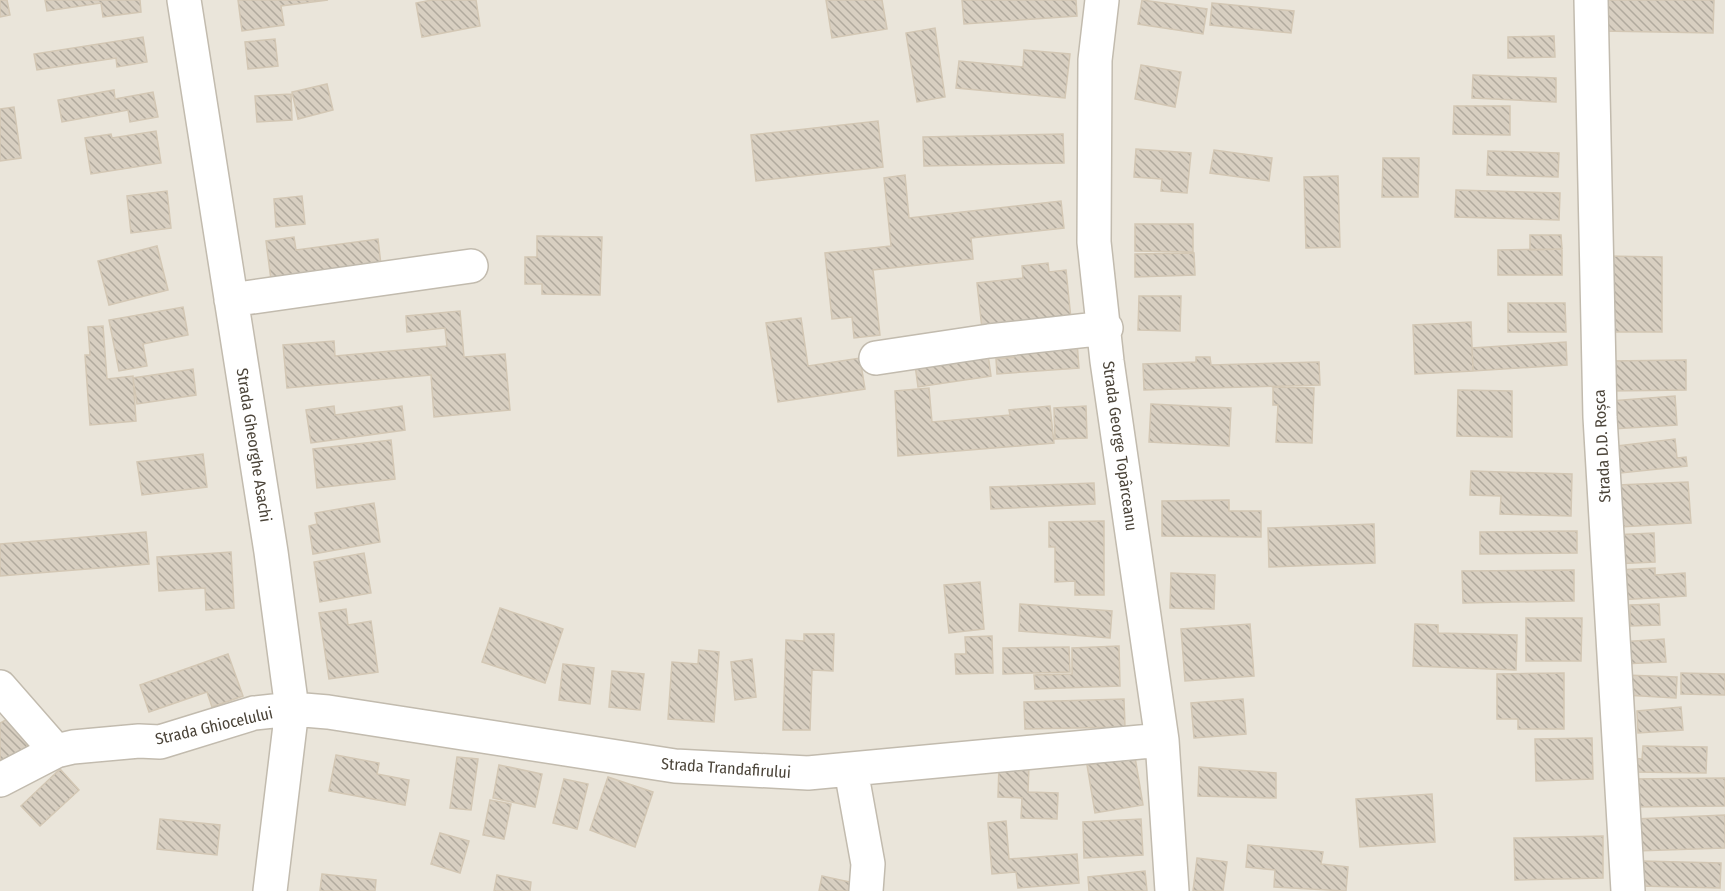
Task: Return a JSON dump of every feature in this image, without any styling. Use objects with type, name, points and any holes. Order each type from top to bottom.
[{"type":"street","name":"Strada Gheorghe Asachi","points":[[184,0],[292,709],[270,891]]},
{"type":"street","name":"Strada George Topârceanu","points":[[1102,0],[1095,60],[1094,230],[1106,328],[1107,361],[1162,740],[1172,891]]},
{"type":"street","name":"Strada D.D. Roșca","points":[[1591,0],[1600,417],[1628,891]]},
{"type":"street","points":[[231,300],[471,266]]},
{"type":"street","points":[[876,358],[989,341],[1106,328]]},
{"type":"street","points":[[0,687],[56,751]]},
{"type":"street","name":"Strada Ghiocelului","points":[[0,780],[56,751],[96,744],[160,742],[239,717],[292,709]]},
{"type":"street","name":"Strada Trandafirului","points":[[292,709],[328,712],[675,766],[808,773],[1162,740]]},
{"type":"street","points":[[851,770],[868,864],[866,891]]},
{"type":"shaded area","points":[[0,0],[1725,0],[1725,891],[0,891]]},
{"type":"building","points":[[0,0],[7,0],[10,15],[0,17]]},
{"type":"building","points":[[45,0],[140,0],[141,12],[103,17],[101,3],[47,11]]},
{"type":"building","points":[[238,0],[328,0],[281,6],[284,25],[242,31]]},
{"type":"building","points":[[432,0],[476,0],[480,26],[422,37],[416,3]]},
{"type":"building","points":[[826,0],[882,0],[887,29],[832,38]]},
{"type":"building","points":[[962,0],[1076,0],[1077,16],[964,24]]},
{"type":"building","points":[[1142,0],[1207,9],[1203,34],[1138,24]]},
{"type":"building","points":[[1601,0],[1714,0],[1713,33],[1601,31]]},
{"type":"building","points":[[1212,3],[1294,11],[1291,33],[1210,25]]},
{"type":"building","points":[[935,28],[945,97],[917,102],[906,33]]},
{"type":"building","points":[[1554,36],[1555,57],[1508,58],[1508,37]]},
{"type":"building","points":[[143,37],[147,62],[117,67],[116,58],[37,70],[34,54]]},
{"type":"building","points":[[275,39],[278,66],[248,69],[245,42]]},
{"type":"building","points":[[1024,50],[1070,54],[1065,98],[956,88],[959,61],[1023,67]]},
{"type":"building","points":[[1141,65],[1181,72],[1175,107],[1135,99]]},
{"type":"building","points":[[1473,75],[1556,78],[1556,102],[1472,98]]},
{"type":"building","points":[[327,84],[333,110],[298,119],[292,92]]},
{"type":"building","points":[[114,90],[115,99],[153,92],[158,117],[130,122],[128,110],[62,122],[58,100]]},
{"type":"building","points":[[291,94],[292,120],[257,122],[255,96]]},
{"type":"building","points":[[1454,106],[1510,106],[1510,135],[1453,134]]},
{"type":"building","points":[[14,107],[21,158],[0,161],[0,109]]},
{"type":"building","points":[[878,121],[883,167],[756,181],[751,135]]},
{"type":"building","points":[[156,131],[161,163],[91,174],[85,138],[111,134],[112,138]]},
{"type":"building","points":[[1063,134],[1064,163],[924,166],[923,137]]},
{"type":"building","points":[[1136,149],[1191,153],[1187,193],[1161,191],[1162,179],[1134,177]]},
{"type":"building","points":[[1214,150],[1272,158],[1269,181],[1210,173]]},
{"type":"building","points":[[1488,151],[1559,153],[1558,177],[1487,175]]},
{"type":"building","points":[[1383,158],[1419,158],[1418,197],[1382,197]]},
{"type":"building","points":[[905,175],[909,218],[1061,201],[1064,228],[971,238],[973,259],[873,270],[880,335],[854,338],[852,317],[832,319],[825,253],[891,246],[884,178]]},
{"type":"building","points":[[1338,176],[1340,247],[1306,248],[1304,177]]},
{"type":"building","points":[[1456,190],[1560,193],[1559,220],[1455,217]]},
{"type":"building","points":[[167,191],[171,228],[131,233],[127,196]]},
{"type":"building","points":[[302,196],[305,224],[276,227],[274,199]]},
{"type":"building","points":[[1135,224],[1193,224],[1193,252],[1135,251]]},
{"type":"building","points":[[1530,235],[1561,235],[1562,249],[1530,250]]},
{"type":"building","points":[[537,236],[602,237],[600,295],[542,294],[542,284],[525,284],[525,257],[537,257]]},
{"type":"building","points":[[294,237],[296,250],[378,239],[381,265],[271,280],[266,241]]},
{"type":"building","points":[[157,246],[168,290],[109,305],[98,261]]},
{"type":"building","points":[[1562,249],[1562,275],[1498,275],[1498,250]]},
{"type":"building","points":[[1194,253],[1195,275],[1135,277],[1135,254]]},
{"type":"building","points":[[1605,256],[1662,257],[1662,332],[1605,332]]},
{"type":"building","points":[[1048,263],[1049,272],[1066,270],[1071,319],[982,329],[977,283],[1023,278],[1022,266]]},
{"type":"building","points":[[1139,296],[1181,296],[1180,331],[1138,330]]},
{"type":"building","points":[[1508,303],[1565,303],[1566,332],[1508,332]]},
{"type":"building","points":[[183,307],[188,335],[143,344],[147,366],[119,371],[109,320]]},
{"type":"building","points":[[460,311],[464,357],[505,354],[510,410],[434,417],[431,375],[287,388],[283,345],[334,341],[335,356],[447,346],[445,328],[407,332],[406,316]]},
{"type":"building","points":[[801,318],[808,366],[860,358],[865,389],[778,402],[766,323]]},
{"type":"building","points":[[1471,322],[1473,371],[1415,374],[1413,325]]},
{"type":"building","points":[[103,326],[107,379],[133,376],[136,421],[90,425],[85,355],[90,355],[88,327]]},
{"type":"building","points":[[1077,342],[1079,368],[997,374],[996,359],[1014,357],[1014,347]]},
{"type":"building","points":[[1566,342],[1567,365],[1473,371],[1472,348]]},
{"type":"building","points":[[988,354],[991,376],[918,387],[915,365]]},
{"type":"building","points":[[1196,357],[1210,357],[1211,365],[1319,362],[1320,385],[1144,390],[1143,364],[1196,362]]},
{"type":"building","points":[[1686,360],[1686,390],[1610,391],[1609,361]]},
{"type":"building","points":[[193,369],[196,395],[137,404],[133,378]]},
{"type":"building","points":[[1273,387],[1314,388],[1312,443],[1276,442],[1278,405],[1273,405]]},
{"type":"building","points":[[929,388],[932,422],[1010,415],[1009,410],[1050,406],[1054,443],[898,456],[895,391]]},
{"type":"building","points":[[1458,390],[1512,391],[1512,437],[1457,436]]},
{"type":"building","points":[[1675,396],[1677,425],[1612,429],[1610,401]]},
{"type":"building","points":[[1151,404],[1231,408],[1229,446],[1149,442]]},
{"type":"building","points":[[334,406],[335,415],[402,406],[405,430],[311,443],[306,410]]},
{"type":"building","points":[[1086,406],[1087,438],[1055,439],[1054,408]]},
{"type":"building","points":[[1675,439],[1677,458],[1686,457],[1687,466],[1611,474],[1609,447]]},
{"type":"building","points":[[391,440],[395,479],[317,488],[313,449]]},
{"type":"building","points":[[203,454],[207,487],[142,495],[137,462]]},
{"type":"building","points":[[1471,471],[1572,474],[1571,516],[1500,514],[1501,496],[1470,495]]},
{"type":"building","points":[[1688,482],[1691,523],[1619,527],[1618,485]]},
{"type":"building","points":[[1094,483],[1095,504],[991,509],[990,487]]},
{"type":"building","points":[[1229,500],[1229,511],[1261,511],[1261,537],[1162,536],[1162,501]]},
{"type":"building","points":[[374,503],[380,542],[313,554],[309,526],[317,524],[315,513]]},
{"type":"building","points":[[1104,521],[1104,595],[1075,595],[1075,581],[1055,582],[1055,547],[1049,547],[1049,522]]},
{"type":"building","points":[[1374,524],[1375,563],[1269,567],[1268,528]]},
{"type":"building","points":[[1577,531],[1577,553],[1480,554],[1480,532]]},
{"type":"building","points":[[146,532],[149,564],[0,576],[0,544]]},
{"type":"building","points":[[1654,533],[1655,562],[1613,564],[1611,535]]},
{"type":"building","points":[[231,552],[234,608],[206,610],[205,588],[159,591],[157,557]]},
{"type":"building","points":[[364,553],[371,593],[320,602],[314,562]]},
{"type":"building","points":[[1655,568],[1655,575],[1685,573],[1686,596],[1618,600],[1617,570]]},
{"type":"building","points":[[1574,570],[1574,601],[1463,603],[1462,571]]},
{"type":"building","points":[[1171,573],[1215,575],[1214,609],[1170,608]]},
{"type":"building","points":[[980,582],[984,629],[949,633],[944,585]]},
{"type":"building","points":[[1020,604],[1112,611],[1110,638],[1019,631]]},
{"type":"building","points":[[1659,604],[1660,625],[1630,626],[1630,605]]},
{"type":"building","points":[[500,608],[563,629],[545,683],[482,662]]},
{"type":"building","points":[[346,609],[348,625],[371,621],[378,672],[329,679],[319,613]]},
{"type":"building","points":[[1526,618],[1582,618],[1581,661],[1526,661]]},
{"type":"building","points":[[1250,624],[1254,676],[1185,681],[1181,629]]},
{"type":"building","points":[[1415,624],[1438,625],[1438,633],[1517,635],[1516,670],[1413,666]]},
{"type":"building","points":[[804,634],[834,634],[833,671],[812,670],[810,730],[783,730],[786,640],[804,641]]},
{"type":"building","points":[[992,636],[993,673],[956,674],[955,654],[966,654],[965,637]]},
{"type":"building","points":[[1664,639],[1666,662],[1621,664],[1620,642]]},
{"type":"building","points":[[1119,646],[1120,686],[1035,689],[1034,675],[1072,674],[1072,648]]},
{"type":"building","points":[[1069,647],[1070,672],[1003,674],[1003,648]]},
{"type":"building","points":[[699,650],[719,652],[714,722],[668,719],[672,662],[698,664]]},
{"type":"building","points":[[228,654],[243,696],[212,707],[207,692],[149,712],[140,685]]},
{"type":"building","points":[[752,659],[756,697],[735,700],[731,662]]},
{"type":"building","points":[[563,664],[594,668],[590,704],[559,700]]},
{"type":"building","points":[[612,671],[644,674],[640,710],[609,707]]},
{"type":"building","points":[[1564,673],[1564,729],[1518,729],[1518,719],[1497,719],[1497,674]]},
{"type":"building","points":[[1681,673],[1725,674],[1725,695],[1681,694]]},
{"type":"building","points":[[1625,675],[1677,677],[1676,698],[1624,695]]},
{"type":"building","points":[[1124,699],[1125,727],[1025,729],[1024,702]]},
{"type":"building","points":[[1243,699],[1246,734],[1194,738],[1191,703]]},
{"type":"building","points":[[1681,707],[1683,730],[1638,733],[1637,711]]},
{"type":"building","points":[[13,716],[28,747],[0,761],[0,723]]},
{"type":"building","points":[[1592,738],[1593,779],[1536,781],[1535,739]]},
{"type":"building","points":[[1643,746],[1707,747],[1706,773],[1632,772],[1632,758],[1642,759]]},
{"type":"building","points":[[336,755],[379,763],[377,774],[409,780],[405,805],[329,791]]},
{"type":"building","points":[[457,757],[478,759],[471,810],[450,808]]},
{"type":"building","points":[[1135,757],[1143,805],[1095,813],[1087,765]]},
{"type":"building","points":[[499,765],[542,774],[535,807],[493,798]]},
{"type":"building","points":[[999,765],[1029,766],[1028,792],[1058,793],[1057,819],[1021,818],[1022,798],[998,797]]},
{"type":"building","points":[[1199,767],[1276,773],[1276,798],[1198,796]]},
{"type":"building","points":[[60,769],[79,790],[40,826],[21,806]]},
{"type":"building","points":[[608,777],[653,792],[635,847],[590,830]]},
{"type":"building","points":[[1725,778],[1725,806],[1632,807],[1632,779]]},
{"type":"building","points":[[564,779],[588,784],[577,829],[553,823]]},
{"type":"building","points":[[1432,794],[1435,842],[1360,847],[1356,799]]},
{"type":"building","points":[[490,800],[511,804],[504,839],[483,835]]},
{"type":"building","points":[[1725,815],[1725,848],[1636,851],[1635,819]]},
{"type":"building","points":[[160,819],[220,825],[217,855],[157,849]]},
{"type":"building","points":[[1141,819],[1143,855],[1084,858],[1083,822]]},
{"type":"building","points":[[1006,821],[1009,859],[1077,854],[1079,883],[1018,888],[1016,872],[992,874],[988,823]]},
{"type":"building","points":[[440,833],[469,841],[460,873],[431,864]]},
{"type":"building","points":[[1603,836],[1603,878],[1515,880],[1514,838]]},
{"type":"building","points":[[1248,845],[1323,852],[1321,864],[1348,867],[1346,891],[1274,887],[1275,870],[1246,867]]},
{"type":"building","points":[[1197,858],[1227,862],[1223,891],[1193,891]]},
{"type":"building","points":[[1641,861],[1721,863],[1720,888],[1640,886]]},
{"type":"building","points":[[1145,871],[1147,891],[1089,891],[1088,877]]},
{"type":"building","points":[[322,874],[376,880],[375,891],[320,891]]},
{"type":"building","points":[[497,875],[531,882],[530,891],[494,891]]},
{"type":"building","points":[[822,876],[850,882],[848,891],[819,891]]}]
